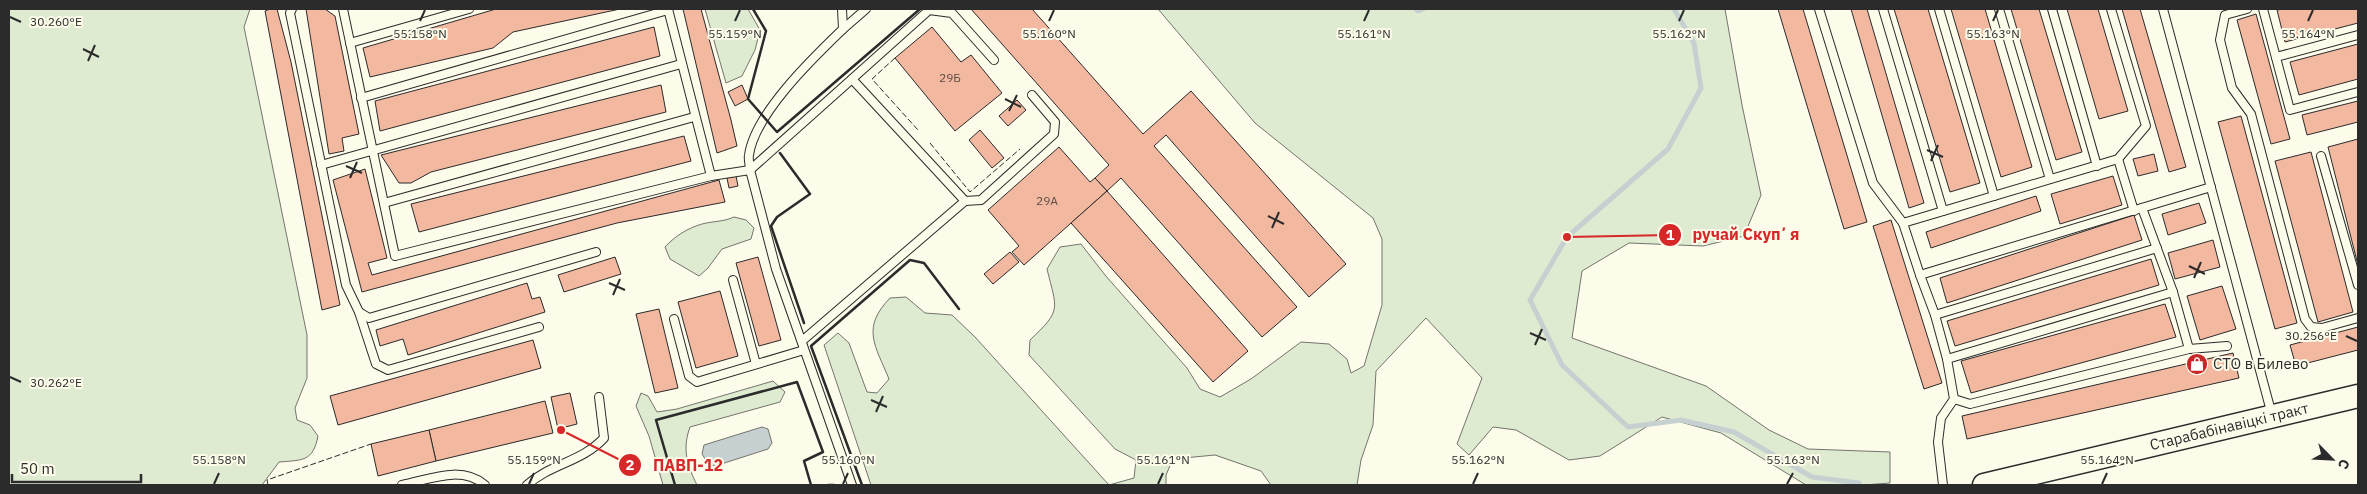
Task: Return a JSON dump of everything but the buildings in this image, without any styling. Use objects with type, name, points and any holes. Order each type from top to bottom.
[{"type":"street","name":"Старабабінавіцкі тракт","points":[[1984,485],[2358,396]]},
{"type":"lane","points":[[292,9],[290,13],[346,285],[359,312],[376,364],[388,370],[539,327]]},
{"type":"lane","points":[[342,9],[395,256],[711,176],[750,170],[929,10],[952,13],[994,60]]},
{"type":"lane","points":[[350,43],[469,9]]},
{"type":"lane","points":[[361,98],[668,9],[694,117],[711,176]]},
{"type":"lane","points":[[842,9],[843,29]]},
{"type":"lane","points":[[852,485],[776,270],[750,170],[749,154],[764,118],[805,66],[866,9]]},
{"type":"lane","points":[[1819,9],[1873,183],[1903,223],[1948,359],[1954,399],[1941,418],[1938,442],[1943,485]]},
{"type":"lane","points":[[1883,9],[1943,211]]},
{"type":"lane","points":[[1939,9],[1994,196]]},
{"type":"lane","points":[[1999,9],[2050,179]]},
{"type":"lane","points":[[2052,9],[2097,166]]},
{"type":"lane","points":[[1903,223],[2118,159],[2146,126],[2111,9]]},
{"type":"lane","points":[[2163,9],[2273,417]]},
{"type":"lane","points":[[2218,9],[2225,15]]},
{"type":"lane","points":[[2225,15],[2247,9]]},
{"type":"lane","points":[[2263,9],[2290,110],[2358,92]]},
{"type":"lane","points":[[2225,15],[2220,40],[2232,88],[2251,114],[2305,319],[2311,328],[2322,328],[2358,318]]},
{"type":"lane","points":[[2276,57],[2358,35]]},
{"type":"lane","points":[[321,165],[373,152],[681,64]]},
{"type":"lane","points":[[852,78],[965,201]]},
{"type":"lane","points":[[802,341],[965,201],[981,200],[1054,134],[1055,122],[1032,94]]},
{"type":"lane","points":[[384,203],[694,117]]},
{"type":"lane","points":[[2321,156],[2358,285]]},
{"type":"lane","points":[[2118,159],[2134,211]]},
{"type":"lane","points":[[1920,275],[2211,187]]},
{"type":"lane","points":[[2142,208],[2173,292],[2189,349]]},
{"type":"lane","points":[[1935,315],[2158,248]]},
{"type":"lane","points":[[359,312],[369,318],[596,252]]},
{"type":"lane","points":[[733,280],[756,364]]},
{"type":"lane","points":[[1948,359],[2173,292]]},
{"type":"lane","points":[[674,319],[689,376],[697,382],[804,350]]},
{"type":"lane","points":[[1954,399],[1970,404],[2189,349],[2227,346]]},
{"type":"lane","points":[[526,485],[536,477],[592,450],[604,438],[599,397]]},
{"type":"lane","points":[[402,485],[460,473],[475,477],[485,485]]},
{"type":"green space","points":[[9,9],[250,9],[244,27],[307,335],[307,378],[295,408],[297,420],[310,425],[318,436],[310,455],[300,460],[279,462],[262,485],[9,485]]},
{"type":"green space","points":[[705,9],[748,9],[760,30],[755,50],[742,76],[726,83]]},
{"type":"green space","points":[[1158,9],[1725,9],[1742,105],[1761,195],[1744,236],[1703,246],[1629,243],[1582,271],[1572,338],[1706,386],[1769,430],[1808,449],[1890,452],[1890,483],[1806,485],[1721,433],[1662,417],[1600,456],[1569,460],[1516,430],[1493,427],[1469,455],[1457,444],[1482,378],[1426,318],[1376,371],[1373,425],[1361,460],[1357,485],[1271,485],[1261,471],[1215,455],[1173,459],[1166,475],[1166,485],[1109,485],[1134,478],[1136,460],[1115,449],[1029,355],[1030,340],[1048,322],[1054,309],[1053,293],[1047,269],[1060,247],[1081,244],[1105,275],[1187,368],[1200,389],[1220,397],[1251,379],[1301,342],[1329,344],[1347,359],[1351,373],[1364,366],[1382,305],[1382,239],[1373,218],[1255,123]]},
{"type":"green space","points":[[734,217],[746,220],[754,228],[751,239],[722,249],[708,268],[699,276],[670,259],[665,247],[682,233],[702,224]]},
{"type":"green space","points":[[906,297],[925,313],[952,315],[975,337],[1109,485],[871,485],[824,345],[838,333],[849,343],[867,392],[877,393],[889,379],[873,337],[873,328],[881,309],[890,298]]},
{"type":"green space","points":[[773,381],[785,392],[780,402],[690,427],[686,450],[691,471],[697,485],[663,485],[649,436],[636,406],[641,393],[648,396],[657,412],[677,409]]},
{"type":"shaded area","points":[[762,427],[768,429],[772,443],[768,449],[715,466],[709,465],[702,454],[704,445]]},
{"type":"waterway","points":[[1416,9],[1418,11],[1423,9]]},
{"type":"waterway","points":[[1674,9],[1694,43],[1701,88],[1668,149],[1567,237],[1530,300],[1562,365],[1628,427],[1681,420],[1734,432],[1812,477],[1859,483]]},
{"type":"fence","points":[[895,58],[872,79],[918,130]]},
{"type":"fence","points":[[930,143],[970,192],[1020,149]]},
{"type":"fence","points":[[268,485],[267,480],[371,444]]},
{"type":"wall","points":[[753,9],[766,31],[748,99],[777,132],[920,9]]},
{"type":"wall","points":[[780,153],[810,194],[777,217],[771,226],[804,323]]},
{"type":"wall","points":[[862,485],[811,346],[910,260],[924,263],[959,309]]},
{"type":"wall","points":[[675,485],[656,420],[797,382],[823,452],[804,461],[811,485]]},
{"type":"wall","points":[[828,485],[834,485]]},
{"type":"place","name":"ручай Скупʼя","points":[[1567,237]]},
{"type":"place","name":"СТО в Билево","points":[[2197,364]]},
{"type":"place","name":"ПАВП-12","points":[[561,430]]}]
